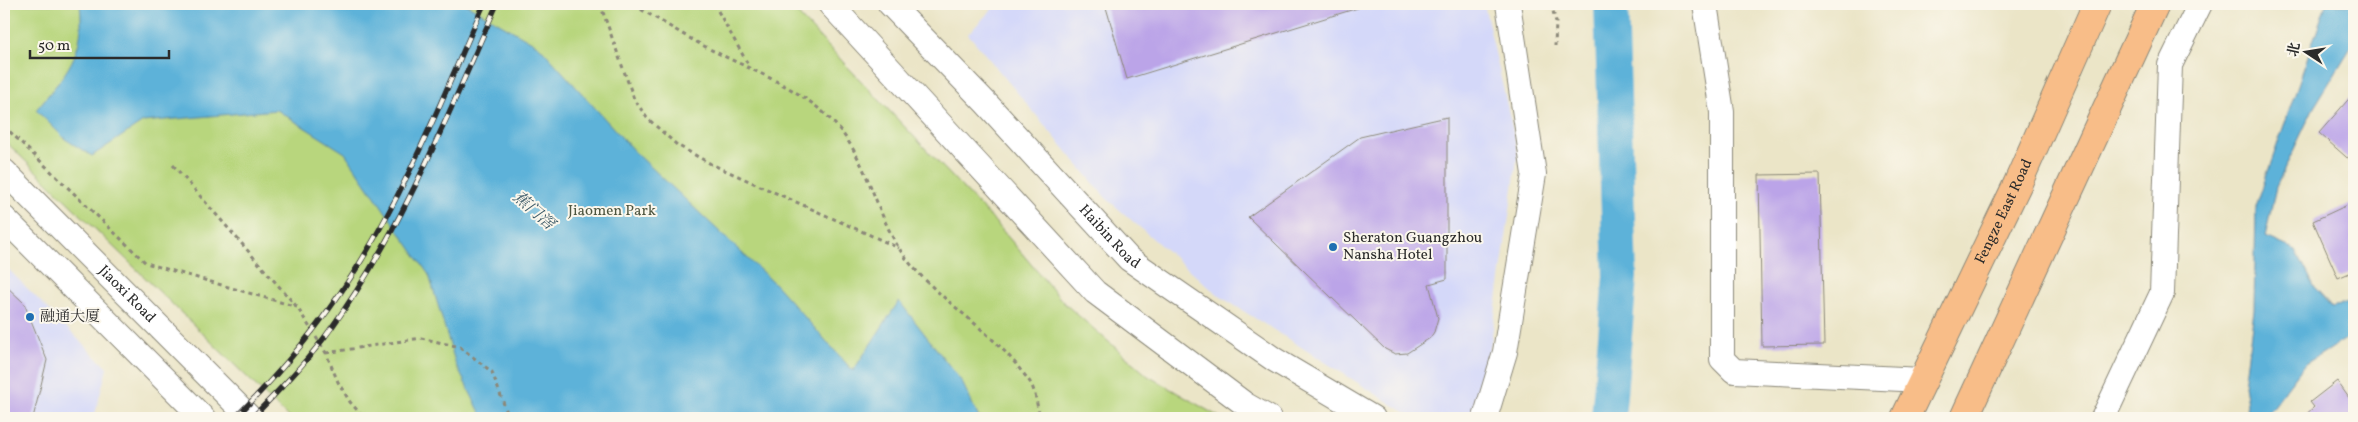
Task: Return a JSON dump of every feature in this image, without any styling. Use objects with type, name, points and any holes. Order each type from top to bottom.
[{"type":"main road","name":"Fengze East Road","points":[[1905,418],[2017,185],[2097,4]]},
{"type":"main road","points":[[1964,418],[2155,4]]},
{"type":"street","points":[[830,4],[1095,292],[1246,405],[1269,418]]},
{"type":"street","name":"Haibin Road","points":[[890,4],[986,102],[1129,260],[1275,360],[1373,418]]},
{"type":"street","points":[[1485,418],[1505,352],[1534,174],[1508,4]]},
{"type":"street","points":[[1705,4],[1722,112],[1722,359],[1734,371],[1923,380]]},
{"type":"street","points":[[2103,418],[2162,293],[2170,65],[2200,4]]},
{"type":"street","name":"Jiaoxi Road","points":[[4,171],[250,418]]},
{"type":"street","points":[[4,218],[203,418]]},
{"type":"path","points":[[600,4],[634,99],[647,118],[678,145],[711,164],[899,249]]},
{"type":"path","points":[[634,4],[706,47],[749,67],[805,98],[827,116],[846,138],[861,164],[888,229],[899,249],[914,268],[1006,352],[1030,383],[1040,418]]},
{"type":"path","points":[[714,4],[749,67]]},
{"type":"path","points":[[1551,4],[1556,22],[1555,46]]},
{"type":"path","points":[[4,126],[146,262],[297,307]]},
{"type":"path","points":[[173,165],[297,307],[326,353],[338,382],[350,402],[364,418]]},
{"type":"path","points":[[326,353],[422,338],[460,347],[492,372],[509,418]]},
{"type":"shaded area","name":"Sheraton Guangzhou Nansha Hotel","points":[[997,4],[1484,4],[1518,153],[1490,349],[1473,418],[1414,418],[1218,295],[1106,198],[968,34]]},
{"type":"shaded area","name":"融通大厦","points":[[4,265],[107,368],[94,418],[4,418]]},
{"type":"green space","name":"Jiaomen Park","points":[[4,4],[788,4],[997,224],[1064,303],[1148,376],[1221,418],[289,418],[4,140]]},
{"type":"water","name":"蕉门滘","points":[[80,4],[466,4],[539,46],[633,150],[776,285],[853,371],[899,301],[962,382],[979,418],[483,418],[456,365],[429,275],[345,153],[277,110],[143,122],[92,156],[65,139],[36,110],[65,74],[77,50],[81,22]]},
{"type":"water","points":[[2326,4],[2354,4],[2353,44],[2313,109],[2276,187],[2265,237],[2296,250],[2316,290],[2332,307],[2354,301],[2354,334],[2305,364],[2264,418],[2249,418],[2244,385],[2254,310],[2256,206]]},
{"type":"building","points":[[1105,4],[1361,4],[1361,7],[1127,79]]},
{"type":"building","points":[[2354,93],[2354,164],[2319,133]]},
{"type":"building","points":[[1447,117],[1447,279],[1429,284],[1438,318],[1430,338],[1407,353],[1395,354],[1385,349],[1248,217],[1360,137]]},
{"type":"building","points":[[1820,174],[1824,345],[1762,346],[1759,175]]},
{"type":"building","points":[[2354,202],[2354,271],[2338,278],[2313,221]]},
{"type":"building","points":[[4,284],[24,303],[47,360],[33,418],[4,418]]},
{"type":"building","points":[[2337,381],[2354,405],[2354,418],[2302,418],[2314,407],[2310,402]]},
{"type":"waterway","points":[[1608,418],[1620,277],[1611,4]]},
{"type":"railway","points":[[235,418],[267,385],[311,333],[351,277],[371,245],[423,143],[484,4]]},
{"type":"railway","points":[[252,418],[314,351],[332,327],[381,251],[423,170],[497,4]]},
{"type":"place","name":"Sheraton Guangzhou Nansha Hotel","points":[[1333,247]]},
{"type":"place","name":"融通大厦","points":[[30,317]]}]
